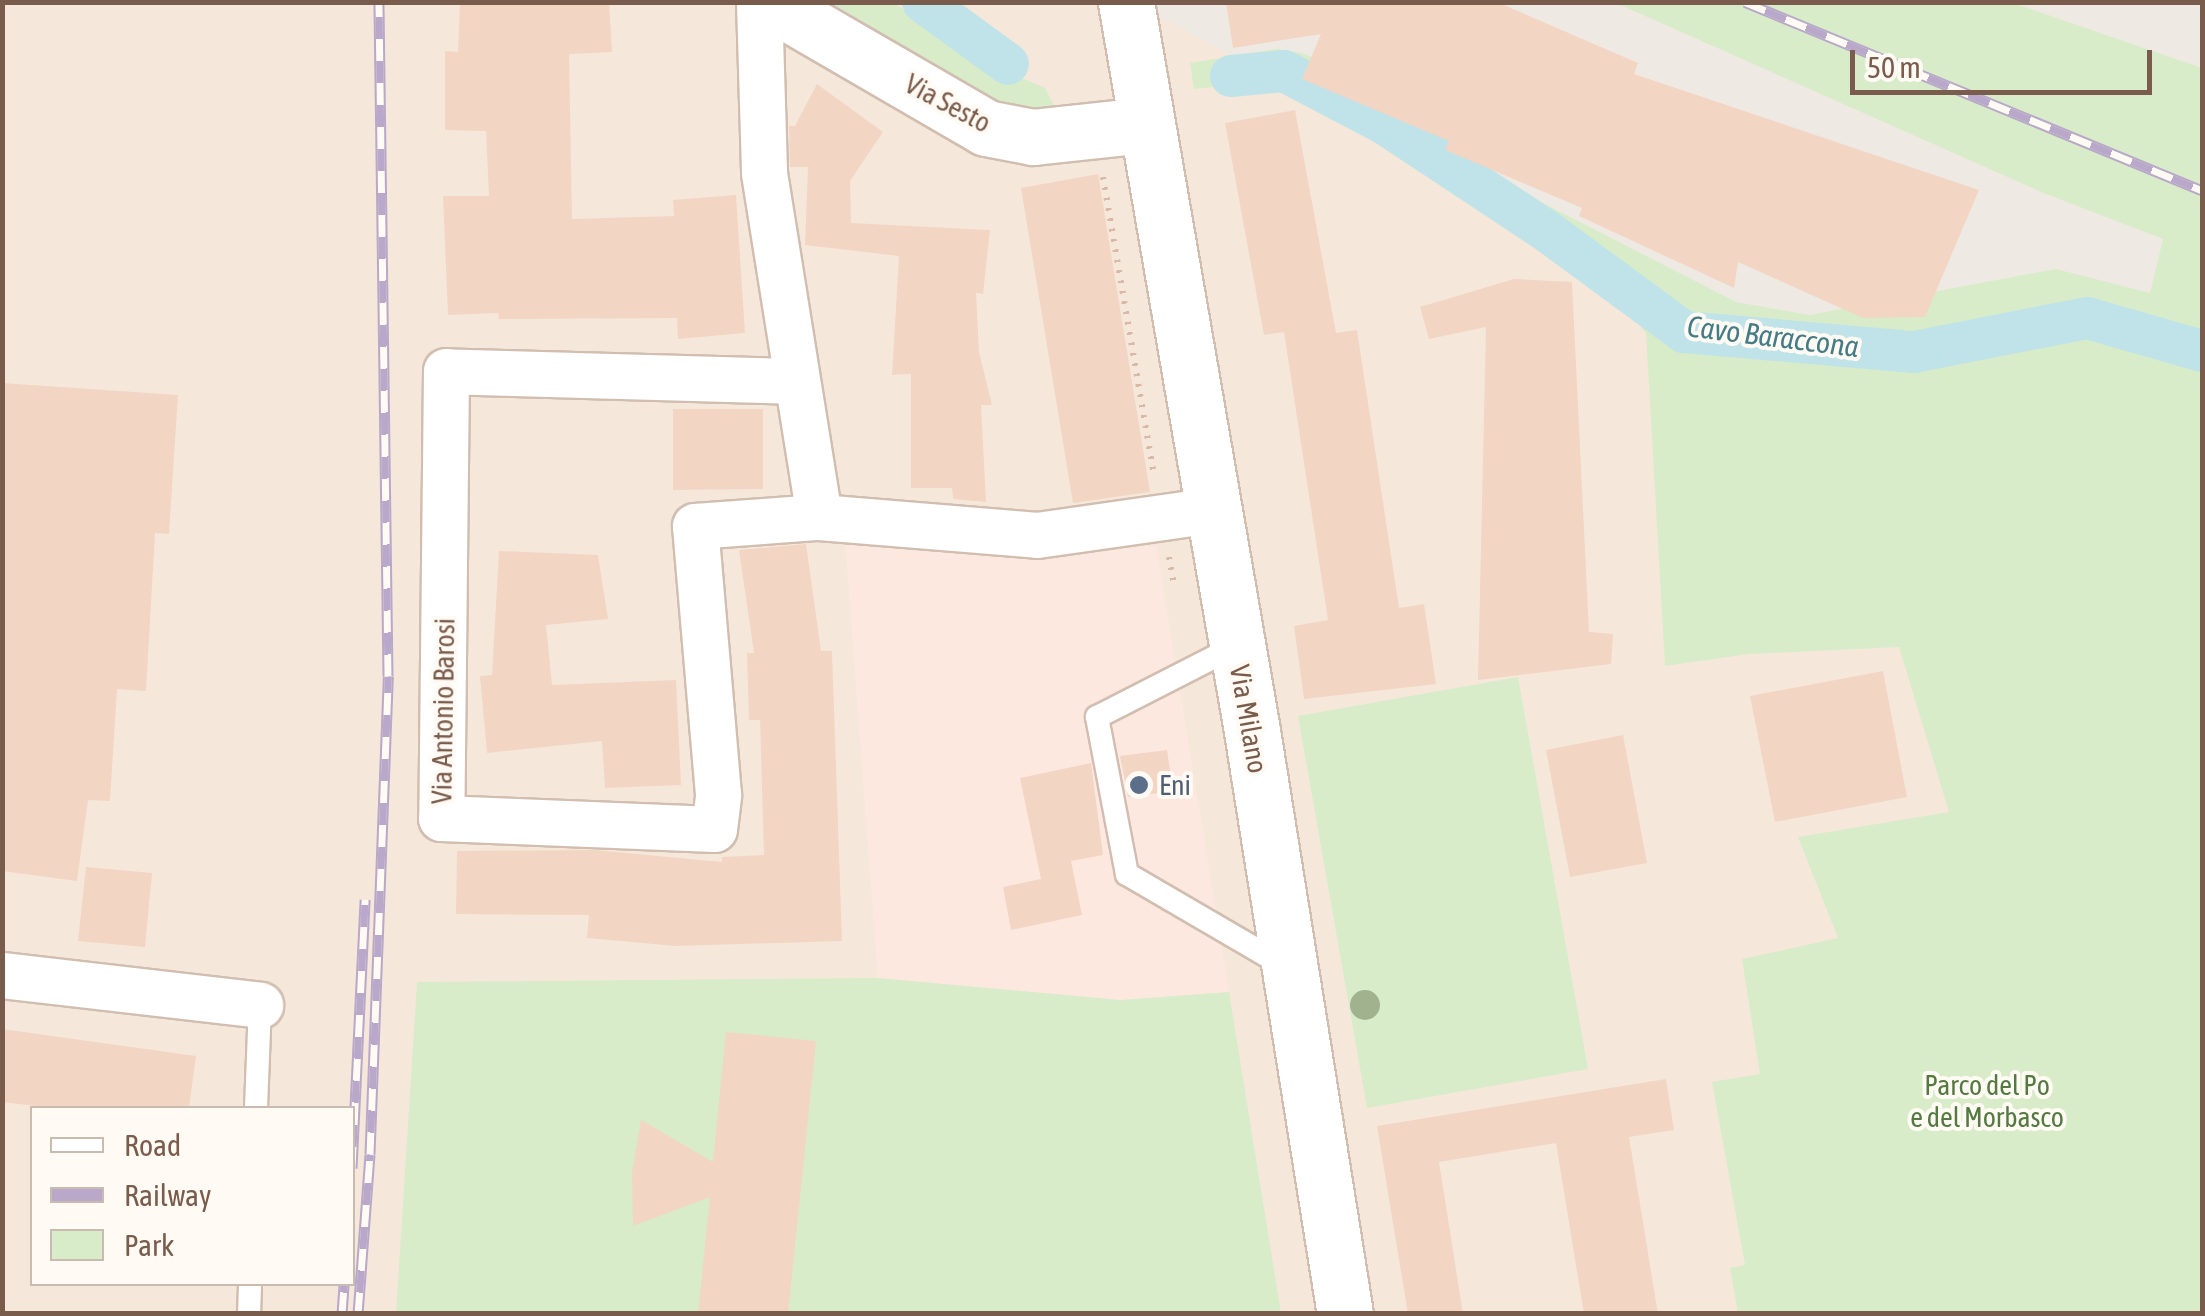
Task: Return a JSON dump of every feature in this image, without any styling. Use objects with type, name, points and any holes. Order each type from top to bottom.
[{"type":"main road","name":"Via Sesto","points":[[768,2],[986,128],[1033,136],[1146,125]]},
{"type":"main road","name":"Via Milano","points":[[1126,2],[1345,1314]]},
{"type":"street","points":[[759,2],[764,173],[819,517]]},
{"type":"street","name":"Via Antonio Barosi","points":[[796,381],[446,371],[441,818],[714,829],[718,794],[695,526],[819,517],[1037,535],[1212,510]]},
{"type":"street","points":[[2,975],[260,1005]]},
{"type":"lane","points":[[1236,646],[1097,717],[1127,874],[1290,969]]},
{"type":"lane","points":[[256,1106],[260,1005]]},
{"type":"lane","points":[[249,1314],[250,1286]]},
{"type":"shaded area","points":[[3,3],[2202,3],[2202,1313],[3,1314]]},
{"type":"shaded area","points":[[1133,3],[1616,3],[2046,194],[2202,254],[2202,327],[1717,332],[1553,224]]},
{"type":"shaded area","points":[[2013,3],[2202,3],[2202,68]]},
{"type":"shaded area","points":[[845,538],[1034,560],[1156,545],[1229,992],[1121,1000],[878,978]]},
{"type":"green space","points":[[801,3],[894,3],[975,57],[1045,88],[1063,123],[985,113]]},
{"type":"green space","name":"Parco del Po e del Morbasco","points":[[1616,3],[2013,3],[2202,68],[2202,1313],[1738,1313],[1730,1268],[1745,1265],[1712,1082],[1760,1074],[1742,959],[1838,938],[1798,837],[1949,812],[1899,647],[1749,654],[1665,666],[1646,333],[1609,289],[1290,79],[1194,89],[1190,63],[1277,49],[1301,53],[1439,104],[1434,119],[1504,183],[1736,302],[1810,315],[2056,269],[2150,293],[2163,239],[2046,194]]},
{"type":"green space","points":[[1518,677],[1588,1069],[1367,1108],[1298,716]]},
{"type":"green space","points":[[878,978],[1121,1000],[1229,992],[1281,1313],[396,1314],[417,982]]},
{"type":"building","points":[[460,2],[609,2],[612,52],[569,54],[572,219],[674,216],[673,200],[736,195],[745,333],[678,339],[677,318],[499,319],[498,313],[448,315],[443,196],[489,196],[486,131],[445,130],[445,51],[458,52]]},
{"type":"building","points":[[1226,2],[1497,2],[1638,63],[1634,74],[1979,190],[1925,317],[1863,318],[1738,262],[1734,288],[1579,216],[1582,208],[1445,150],[1449,141],[1302,79],[1321,34],[1233,48]]},
{"type":"building","points":[[817,84],[883,132],[850,181],[851,223],[990,230],[983,294],[976,293],[979,352],[992,405],[981,405],[986,502],[953,499],[952,488],[911,488],[911,374],[892,375],[899,256],[805,245],[808,167],[790,167],[789,126],[795,126]]},
{"type":"building","points":[[1295,110],[1336,333],[1357,330],[1399,608],[1424,604],[1436,684],[1304,699],[1294,626],[1328,620],[1284,332],[1264,335],[1225,123]]},
{"type":"building","points":[[1098,174],[1150,492],[1073,503],[1021,188]]},
{"type":"building","points":[[1514,279],[1572,282],[1589,632],[1613,634],[1611,664],[1478,680],[1486,327],[1429,339],[1420,307]]},
{"type":"building","points":[[2,383],[178,395],[169,534],[155,533],[146,691],[117,689],[110,801],[88,800],[77,881],[2,871]]},
{"type":"building","points":[[673,409],[763,409],[763,489],[673,490]]},
{"type":"building","points":[[806,544],[821,651],[832,651],[842,941],[675,946],[587,938],[589,915],[456,914],[457,851],[594,850],[722,862],[722,857],[764,855],[760,720],[749,720],[747,653],[754,653],[739,550]]},
{"type":"building","points":[[499,551],[598,555],[608,619],[546,625],[552,685],[676,680],[681,785],[605,788],[602,741],[487,753],[480,676],[492,675]]},
{"type":"building","points":[[1883,671],[1907,797],[1775,822],[1750,696]]},
{"type":"building","points":[[1623,735],[1647,863],[1570,877],[1546,750]]},
{"type":"building","points":[[1167,750],[1173,791],[1128,797],[1120,756]]},
{"type":"building","points":[[1091,763],[1103,855],[1071,861],[1082,915],[1011,930],[1003,887],[1041,879],[1020,778]]},
{"type":"building","points":[[86,867],[152,873],[145,947],[78,941]]},
{"type":"building","points":[[2,1029],[196,1056],[189,1106],[36,1106],[2,1102]]},
{"type":"building","points":[[726,1032],[816,1041],[788,1314],[698,1314],[710,1197],[633,1226],[632,1173],[641,1120],[713,1162]]},
{"type":"building","points":[[1666,1079],[1674,1130],[1629,1137],[1658,1314],[1584,1314],[1556,1143],[1439,1162],[1463,1314],[1408,1314],[1377,1126]]},
{"type":"waterway","name":"Cavo Baraccona","points":[[923,2],[1008,64]]},
{"type":"waterway","name":"Cavo Baraccona","points":[[1231,76],[1284,71],[1385,124],[1548,232],[1684,332],[1914,352],[2087,318],[2202,351]]},
{"type":"railway","points":[[358,1314],[370,1154],[388,676],[379,2]]},
{"type":"railway","points":[[1745,2],[2202,190]]},
{"type":"railway","points":[[355,1106],[365,899]]},
{"type":"railway","points":[[342,1314],[344,1286]]},
{"type":"place","name":"Eni","points":[[1139,785]]}]
